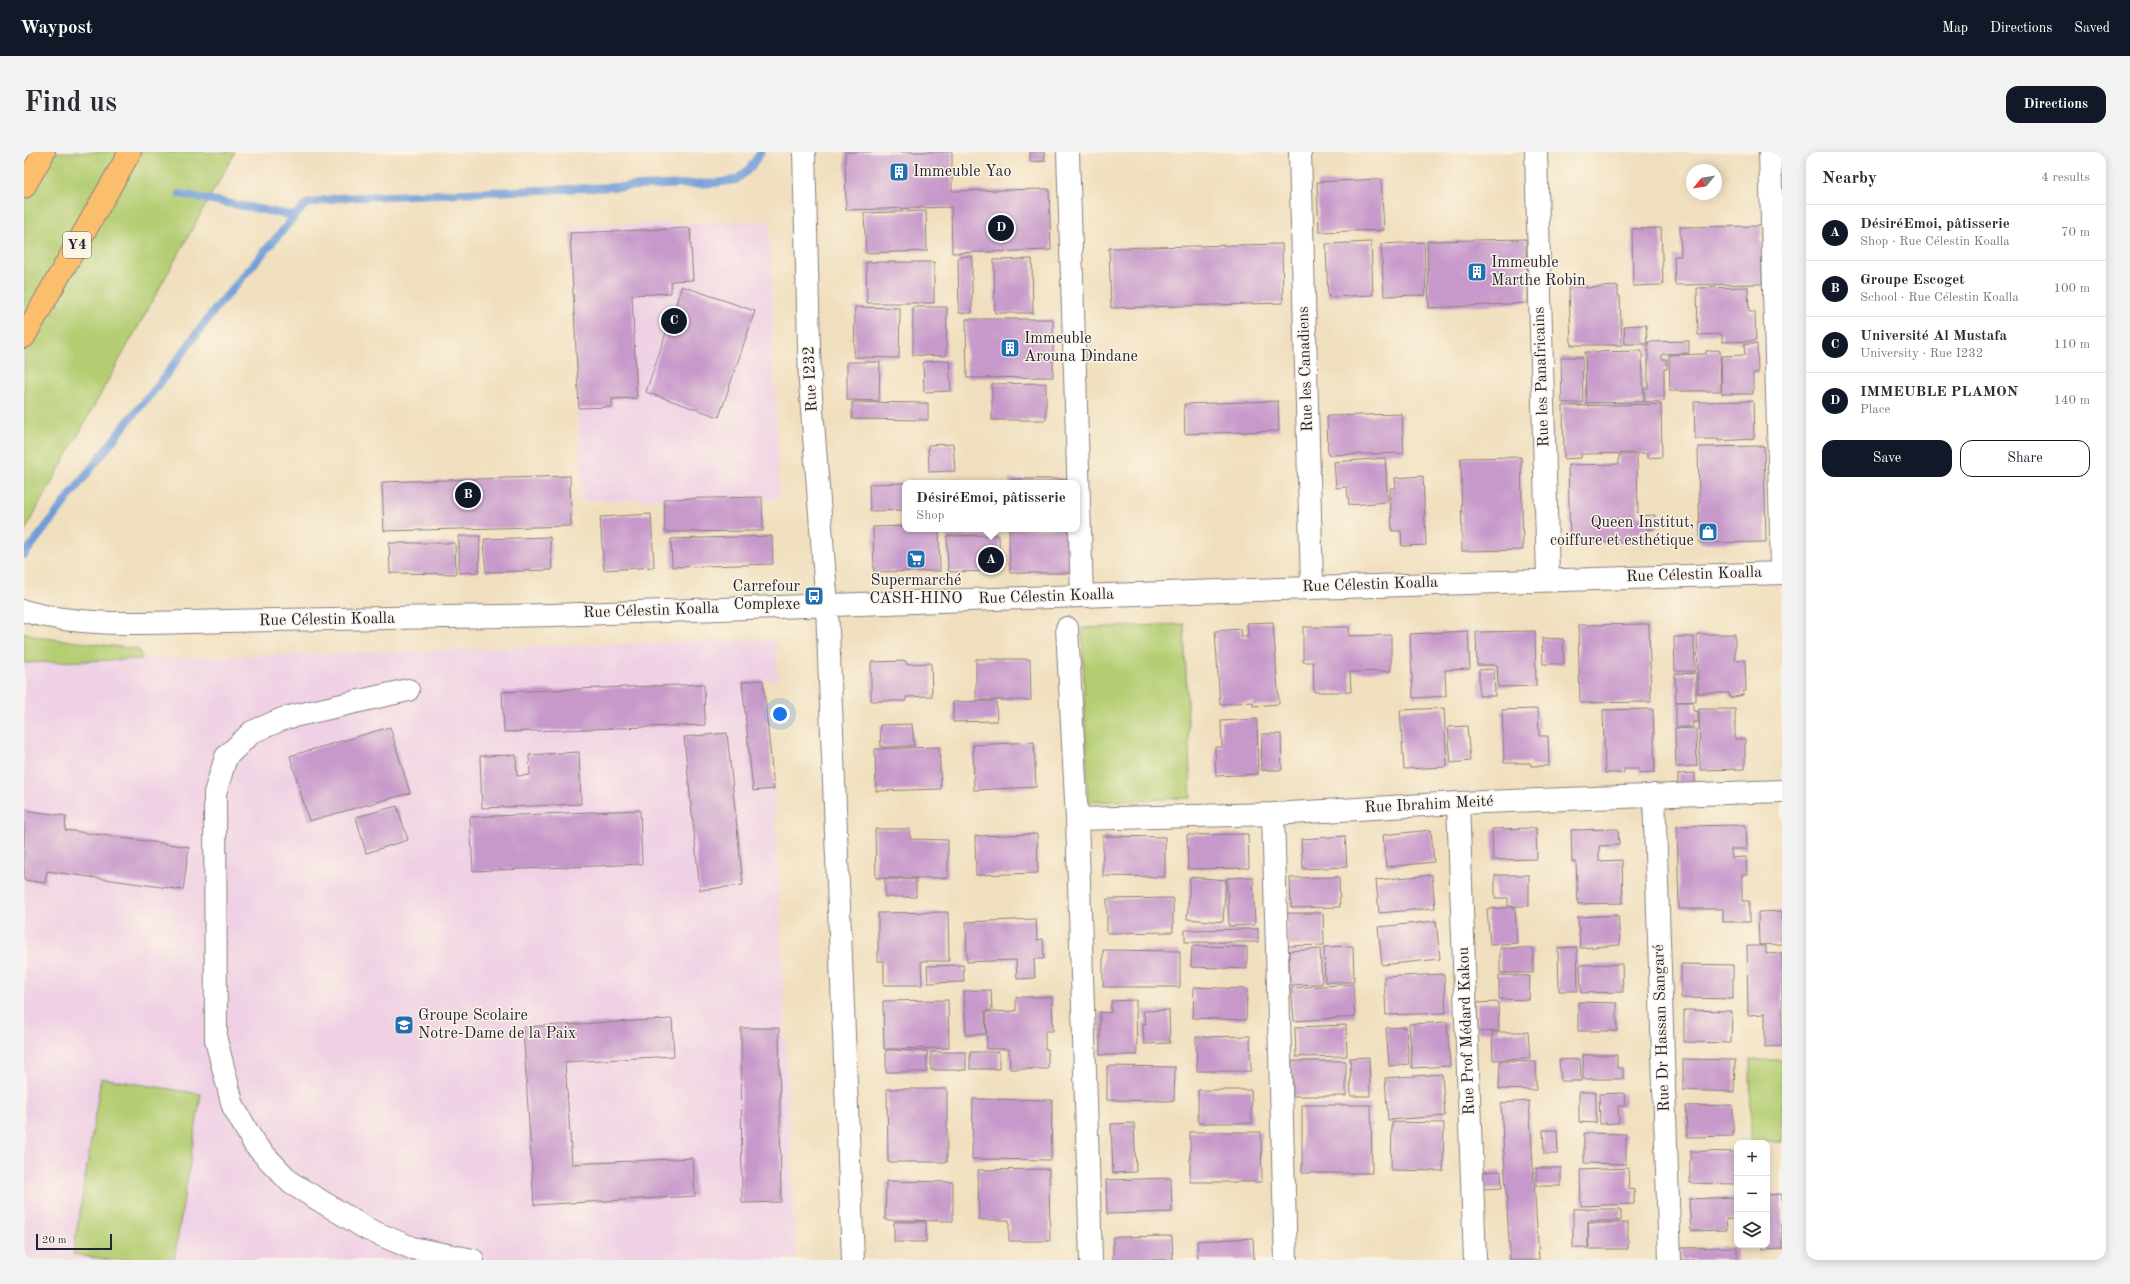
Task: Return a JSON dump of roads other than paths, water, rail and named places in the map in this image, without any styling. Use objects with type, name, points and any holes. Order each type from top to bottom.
[{"type":"highway","points":[[24,187],[44,152]]},
{"type":"highway","name":"Y4","points":[[24,337],[130,152]]},
{"type":"street","name":"Rue I232","points":[[804,152],[810,383],[828,606],[853,1260]]},
{"type":"street","points":[[1068,152],[1078,480]]},
{"type":"street","name":"Rue les Canadiens","points":[[1300,152],[1312,586]]},
{"type":"street","name":"Rue les Panafricains","points":[[1536,152],[1548,579]]},
{"type":"street","points":[[1770,152],[1782,565]]},
{"type":"street","points":[[1080,532],[1082,596]]},
{"type":"street","name":"Rue Célestin Koalla","points":[[24,611],[45,617],[98,623],[399,620],[828,606],[1312,586],[1782,573]]},
{"type":"street","points":[[1066,628],[1077,819],[1092,1260]]},
{"type":"street","points":[[408,690],[285,718],[252,732],[226,757],[216,793],[216,1040],[233,1106],[255,1145],[291,1183],[367,1228],[412,1248],[473,1260]]},
{"type":"street","name":"Rue Ibrahim Meité","points":[[1077,819],[1272,814],[1458,803],[1782,791]]},
{"type":"street","name":"Rue Dr Hassan Sangaré","points":[[1654,795],[1670,1260]]},
{"type":"street","name":"Rue Prof Médard Kakou","points":[[1458,803],[1476,1260]]},
{"type":"street","points":[[1272,814],[1286,1260]]},
{"type":"waterway","points":[[24,555],[128,421],[157,387],[216,308],[306,204],[337,198],[714,183],[736,180],[750,168],[761,152]]},
{"type":"waterway","points":[[180,194],[295,216]]},
{"type":"place","name":"Immeuble Yao","points":[[899,172]]},
{"type":"place","name":"IMMEUBLE PLAMON","points":[[1001,228]]},
{"type":"place","name":"Immeuble Marthe Robin","points":[[1477,272]]},
{"type":"place","name":"Université Al Mustafa","points":[[674,321]]},
{"type":"place","name":"Immeuble Arouna Dindane","points":[[1010,348]]},
{"type":"place","name":"Groupe Escoget","points":[[468,495]]},
{"type":"place","name":"Queen Institut, coiffure et esthétique","points":[[1708,532]]},
{"type":"place","name":"Supermarché CASH-HINO","points":[[916,559]]},
{"type":"place","name":"DésiréEmoi, pâtisserie","points":[[991,560]]},
{"type":"place","name":"Carrefour Complexe","points":[[814,596]]},
{"type":"place","name":"Groupe Scolaire Notre-Dame de la Paix","points":[[404,1025]]}]
